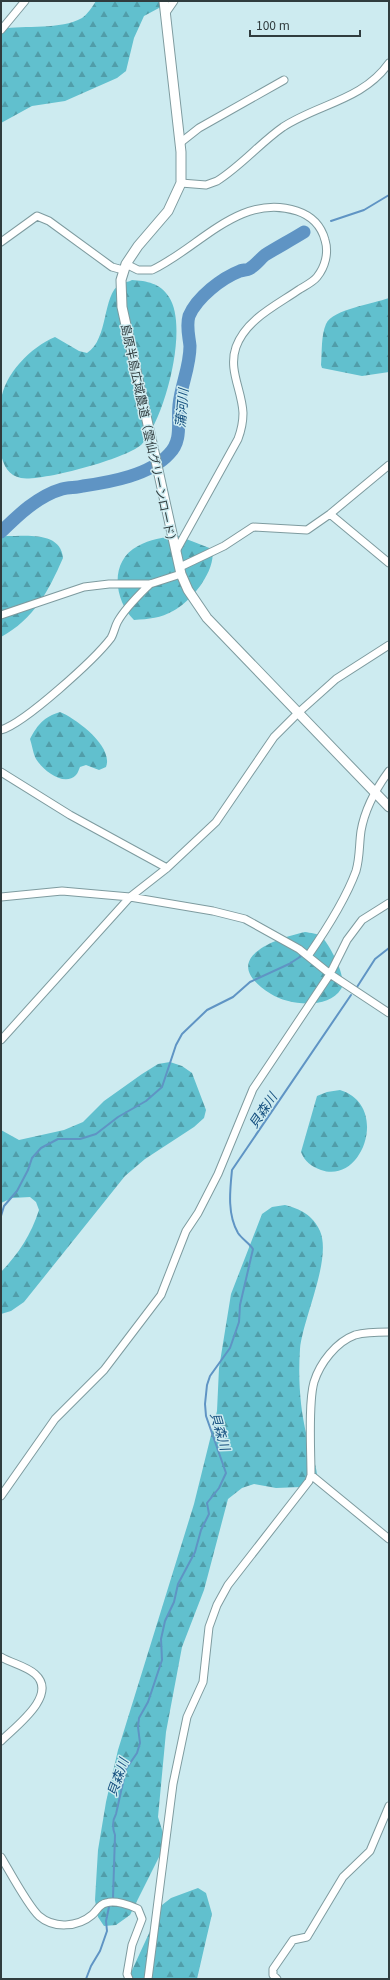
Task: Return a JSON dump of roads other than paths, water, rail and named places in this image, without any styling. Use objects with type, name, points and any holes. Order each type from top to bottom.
[{"type":"street","points":[[1,30],[25,1]]},
{"type":"street","name":"島原半島広域農道（雲仙グリーンロード）","points":[[164,1],[180,143],[181,183],[168,211],[138,246],[124,267],[120,291],[122,307],[181,570],[188,590],[207,618],[389,807]]},
{"type":"street","points":[[166,14],[174,1]]},
{"type":"street","points":[[181,183],[206,185],[217,181],[282,128],[361,90],[374,81],[389,63]]},
{"type":"street","points":[[180,143],[199,128],[284,80]]},
{"type":"street","points":[[1,242],[37,216],[50,221],[112,267],[152,270],[233,217],[255,209],[272,206],[290,209],[306,214],[315,220],[320,228],[327,250],[323,267],[316,278],[255,320],[242,334],[236,348],[233,364],[243,411],[242,427],[238,439],[176,551]]},
{"type":"street","points":[[1,615],[84,587],[109,584],[150,584],[181,570],[224,546],[253,527],[307,530],[330,514],[389,464]]},
{"type":"street","points":[[330,514],[389,563]]},
{"type":"street","points":[[1,730],[8,728],[30,714],[97,654],[111,637],[119,620],[150,584]]},
{"type":"street","points":[[1,1040],[130,897],[167,868],[216,822],[274,737],[336,679],[389,645]]},
{"type":"street","points":[[308,956],[322,935],[350,884],[360,854],[361,832],[366,813],[374,792],[389,771]]},
{"type":"street","points":[[1,772],[70,815],[167,868]]},
{"type":"street","points":[[1,897],[62,891],[130,897],[213,911],[245,919],[266,929],[308,956],[330,974],[389,1013]]},
{"type":"street","points":[[1,1496],[55,1419],[104,1370],[161,1295],[186,1231],[198,1213],[218,1174],[240,1117],[253,1089],[330,974],[347,940],[362,920],[389,903]]},
{"type":"street","points":[[148,1979],[173,1784],[187,1718],[203,1682],[209,1627],[217,1605],[228,1585],[306,1486],[311,1474],[312,1403],[314,1383],[322,1365],[333,1350],[346,1340],[366,1333],[389,1332]]},
{"type":"street","points":[[311,1474],[389,1539]]},
{"type":"street","points":[[1,1657],[35,1674],[41,1684],[42,1692],[35,1706],[1,1741]]},
{"type":"street","points":[[277,1979],[273,1975],[273,1969],[293,1940],[307,1937],[343,1877],[370,1851],[389,1806]]},
{"type":"street","points":[[1,1857],[34,1911],[43,1919],[53,1924],[70,1924],[83,1920],[95,1913],[102,1904],[108,1902],[133,1906],[138,1909],[142,1919],[132,1945],[127,1974],[129,1979]]},
{"type":"waterway","name":"蒲河川","points":[[331,221],[364,210],[389,195]]},
{"type":"waterway","name":"蒲河川","points":[[1,532],[29,507],[53,492],[65,488],[118,480],[151,467],[169,454],[178,437],[180,398],[190,354],[188,320],[193,309],[204,295],[218,283],[233,274],[251,268],[265,255],[304,232]]},
{"type":"waterway","name":"貝森川","points":[[357,987],[375,959],[389,948]]},
{"type":"waterway","points":[[1,1216],[4,1206],[17,1191],[28,1170],[32,1158],[41,1148],[58,1139],[80,1139],[96,1134],[118,1117],[146,1101],[162,1087],[176,1045],[182,1034],[207,1010],[233,997],[250,982],[289,964],[303,955]]},
{"type":"waterway","name":"貝森川","points":[[113,1898],[115,1835],[113,1822],[126,1769],[137,1753],[140,1743],[138,1727],[139,1718],[148,1702],[162,1660],[161,1639],[165,1621],[174,1602],[178,1584],[195,1552],[201,1530],[209,1514],[207,1503],[219,1488],[226,1473],[206,1416],[205,1404],[207,1385],[210,1376],[230,1348],[239,1322],[240,1305],[253,1249],[238,1233],[232,1218],[230,1202],[232,1170],[351,995]]},
{"type":"waterway","name":"貝森川","points":[[86,1979],[91,1966],[100,1951],[107,1931],[106,1921],[109,1907]]}]
